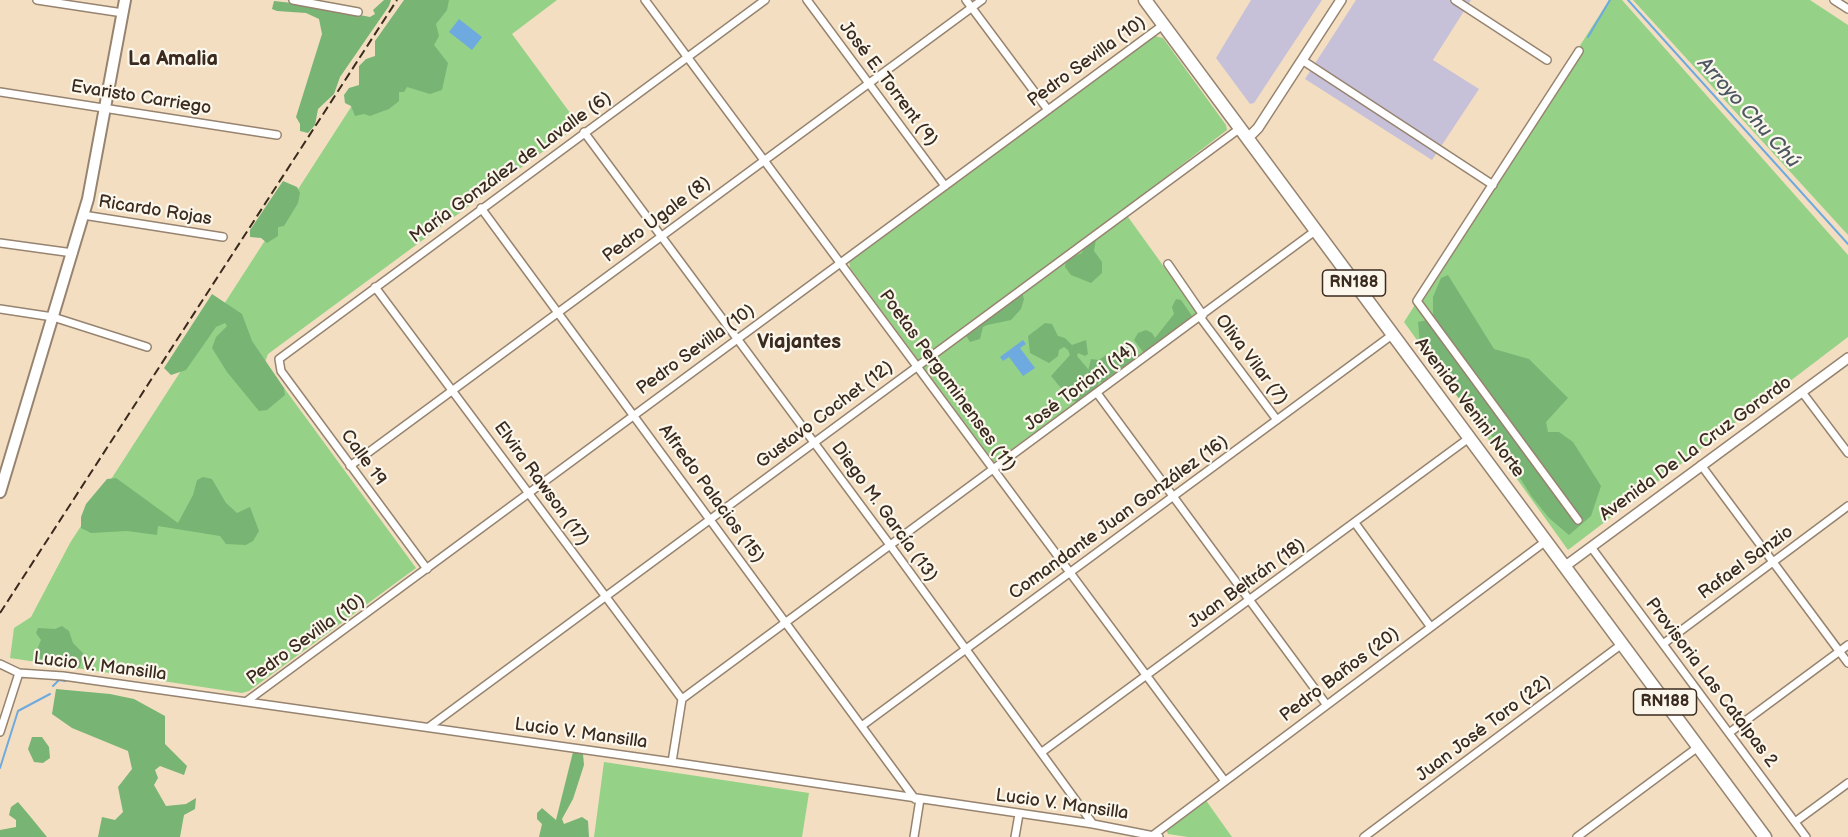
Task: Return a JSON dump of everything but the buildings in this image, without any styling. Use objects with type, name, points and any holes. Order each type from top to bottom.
[{"type":"highway","name":"Avenida Venini Norte","points":[[1145,0],[1765,837]]},
{"type":"main road","points":[[0,492],[83,215],[106,108],[125,0]]},
{"type":"main road","points":[[1243,134],[1258,128],[1341,0]]},
{"type":"main road","name":"Avenida De La Cruz Gorordo","points":[[1564,567],[1848,358]]},
{"type":"street","points":[[37,0],[74,3],[123,13]]},
{"type":"street","points":[[293,0],[358,12]]},
{"type":"street","points":[[347,10],[349,0]]},
{"type":"street","name":"Poetas Pergaminenses (11)","points":[[645,0],[1224,780]]},
{"type":"street","name":"María González de Lavalle (6)","points":[[278,363],[282,355],[765,0]]},
{"type":"street","name":"José E. Torrent (9)","points":[[807,0],[945,186]]},
{"type":"street","points":[[966,0],[1048,110]]},
{"type":"street","name":"Pedro Ugale (8)","points":[[350,466],[982,0]]},
{"type":"street","points":[[1455,0],[1547,60]]},
{"type":"street","points":[[1834,0],[1848,9]]},
{"type":"street","name":"Pedro Sevilla (10)","points":[[247,701],[1163,25]]},
{"type":"street","points":[[1578,520],[1417,301],[1579,51]]},
{"type":"street","points":[[1302,60],[1493,185]]},
{"type":"street","name":"Evaristo Carriego","points":[[0,92],[277,135]]},
{"type":"street","name":"Diego M. García (13)","points":[[584,132],[814,441],[1093,824]]},
{"type":"street","name":"Gustavo Cochet (12)","points":[[429,727],[814,441],[1243,134]]},
{"type":"street","name":"Alfredo Palacios (15)","points":[[481,208],[917,799]]},
{"type":"street","name":"Ricardo Rojas","points":[[83,215],[223,237]]},
{"type":"street","name":"José Torioni (14)","points":[[682,699],[1315,231]]},
{"type":"street","points":[[0,243],[73,254]]},
{"type":"street","name":"Oliva Vilar (7)","points":[[1168,264],[1202,316],[1277,420]]},
{"type":"street","name":"Elvira Rawson (17)","points":[[375,287],[682,699]]},
{"type":"street","points":[[0,309],[53,317],[147,346]]},
{"type":"street","name":"Comandante Juan González (16)","points":[[863,725],[1392,335]]},
{"type":"street","name":"Calle 19","points":[[278,363],[281,371],[427,569]]},
{"type":"street","points":[[1802,392],[1848,453]]},
{"type":"street","points":[[1097,393],[1326,704]]},
{"type":"street","name":"Juan Beltrán (18)","points":[[1042,752],[1469,438]]},
{"type":"street","points":[[1701,465],[1848,663]]},
{"type":"street","name":"Rafael Sanzio","points":[[1663,644],[1848,506]]},
{"type":"street","points":[[1355,523],[1430,626]]},
{"type":"street","name":"Pedro Baños (20)","points":[[1154,836],[1224,780],[1546,541]]},
{"type":"street","name":"Provisoria Las Catalpas 2","points":[[1591,547],[1806,837]]},
{"type":"street","name":"Juan José Toro (22)","points":[[1364,837],[1622,644]]},
{"type":"street","points":[[1729,733],[1848,645]]},
{"type":"street","name":"Lucio V. Mansilla","points":[[0,664],[19,673],[63,676],[429,727],[1093,824],[1154,836]]},
{"type":"street","points":[[0,732],[19,673]]},
{"type":"street","points":[[672,762],[682,699]]},
{"type":"street","points":[[1577,837],[1698,747]]},
{"type":"street","points":[[1795,822],[1848,783]]},
{"type":"street","points":[[914,837],[917,799]]},
{"type":"street","points":[[1015,837],[1019,814]]},
{"type":"shaded area","points":[[1251,0],[1322,0],[1254,103],[1250,104],[1216,58]]},
{"type":"shaded area","points":[[1356,0],[1471,0],[1433,60],[1479,89],[1432,160],[1305,79]]},
{"type":"green space","points":[[384,0],[391,0],[389,6],[340,77],[334,94],[318,109],[315,125],[308,133],[300,131],[300,124],[296,117],[322,34],[319,19],[306,13],[272,9],[274,1],[310,5],[370,17],[375,14],[373,10]]},
{"type":"green space","points":[[404,0],[449,0],[447,10],[436,24],[439,36],[434,45],[448,63],[442,90],[430,94],[407,87],[404,92],[399,92],[399,101],[389,109],[370,116],[364,114],[355,116],[351,106],[345,103],[344,95],[349,88],[359,85],[359,66],[366,59],[375,56],[375,41]]},
{"type":"green space","points":[[420,0],[557,0],[512,34],[579,125],[268,354],[265,362],[416,568],[249,691],[242,693],[10,658],[14,628],[31,617],[70,543]]},
{"type":"green space","points":[[1609,0],[1622,0],[1848,255],[1848,337],[1568,550],[1404,322]]},
{"type":"green space","points":[[1633,0],[1810,0],[1848,25],[1848,235]]},
{"type":"green space","points":[[1155,36],[1163,38],[1226,125],[1227,130],[1123,210],[1198,314],[994,462],[850,268],[849,261]]},
{"type":"green space","points":[[283,181],[297,187],[300,193],[298,203],[284,226],[278,227],[278,236],[267,243],[261,238],[250,237],[250,230]]},
{"type":"green space","points":[[1096,239],[1094,251],[1102,262],[1102,273],[1091,283],[1071,275],[1065,267],[1066,260],[1082,253],[1085,245]]},
{"type":"green space","points":[[1448,275],[1494,349],[1529,359],[1568,398],[1546,422],[1548,432],[1559,432],[1573,442],[1601,486],[1591,516],[1569,535],[1549,518],[1532,497],[1499,445],[1434,369],[1420,344],[1418,322],[1433,319],[1433,297],[1441,278]]},
{"type":"green space","points":[[1022,293],[1024,299],[1021,309],[1011,320],[983,327],[980,339],[970,342],[965,334]]},
{"type":"green space","points":[[212,294],[242,314],[252,341],[284,388],[285,395],[267,410],[259,411],[227,372],[212,348],[216,337],[227,326],[225,323],[216,327],[186,370],[171,375],[164,368]]},
{"type":"green space","points":[[1176,299],[1181,300],[1192,316],[1145,353],[1143,352],[1134,340],[1138,333],[1146,330],[1155,338],[1174,314],[1172,307]]},
{"type":"green space","points":[[1045,323],[1052,324],[1058,336],[1065,338],[1072,345],[1086,340],[1088,354],[1085,356],[1078,353],[1077,356],[1088,369],[1087,375],[1091,359],[1099,360],[1106,355],[1115,355],[1128,346],[1141,357],[1136,363],[1108,377],[1106,383],[1099,382],[1097,389],[1077,402],[1071,400],[1051,376],[1070,355],[1068,350],[1064,347],[1059,350],[1058,356],[1049,363],[1030,353],[1028,336]]},
{"type":"green space","points":[[203,477],[212,479],[226,503],[237,513],[250,507],[259,531],[253,541],[246,545],[226,544],[220,536],[158,526],[157,535],[127,531],[91,533],[81,528],[81,517],[86,504],[107,479],[116,478],[178,523],[193,495],[197,480]]},
{"type":"green space","points":[[62,626],[69,631],[73,643],[83,653],[80,667],[77,669],[34,657],[41,640],[36,633],[38,628],[55,629]]},
{"type":"green space","points":[[56,689],[110,694],[134,699],[165,716],[165,744],[187,766],[184,775],[160,766],[155,770],[158,778],[154,785],[166,806],[186,804],[196,798],[195,809],[184,815],[180,837],[98,837],[102,817],[115,820],[123,812],[118,787],[132,769],[128,751],[72,728],[52,714]]},
{"type":"green space","points":[[32,737],[42,737],[49,747],[50,758],[43,763],[34,762],[28,749]]},
{"type":"green space","points":[[573,752],[583,754],[584,765],[573,799],[562,819],[564,824],[582,817],[588,821],[589,837],[539,837],[542,824],[537,819],[537,813],[542,808],[556,820]]},
{"type":"green space","points":[[604,762],[809,793],[802,837],[594,837]]},
{"type":"green space","points":[[1205,799],[1232,837],[1188,837],[1168,834],[1166,829]]},
{"type":"green space","points":[[18,802],[47,837],[0,837],[0,830],[16,827],[16,820],[9,815],[11,807]]},
{"type":"water","points":[[459,19],[482,37],[472,50],[449,32]]},
{"type":"water","points":[[1023,340],[1026,344],[1020,348],[1035,368],[1023,376],[1009,357],[1003,361],[1000,357]]},
{"type":"waterway","points":[[1588,37],[1610,0]]},
{"type":"waterway","name":"Arroyo Chu Chú","points":[[1628,0],[1848,244]]},
{"type":"waterway","points":[[53,686],[59,680],[65,681]]},
{"type":"waterway","points":[[0,768],[18,711],[50,694]]},
{"type":"railway","points":[[0,613],[397,0]]},
{"type":"district","name":"La Amalia","points":[[173,60]]},
{"type":"district","name":"Viajantes","points":[[799,343]]}]
